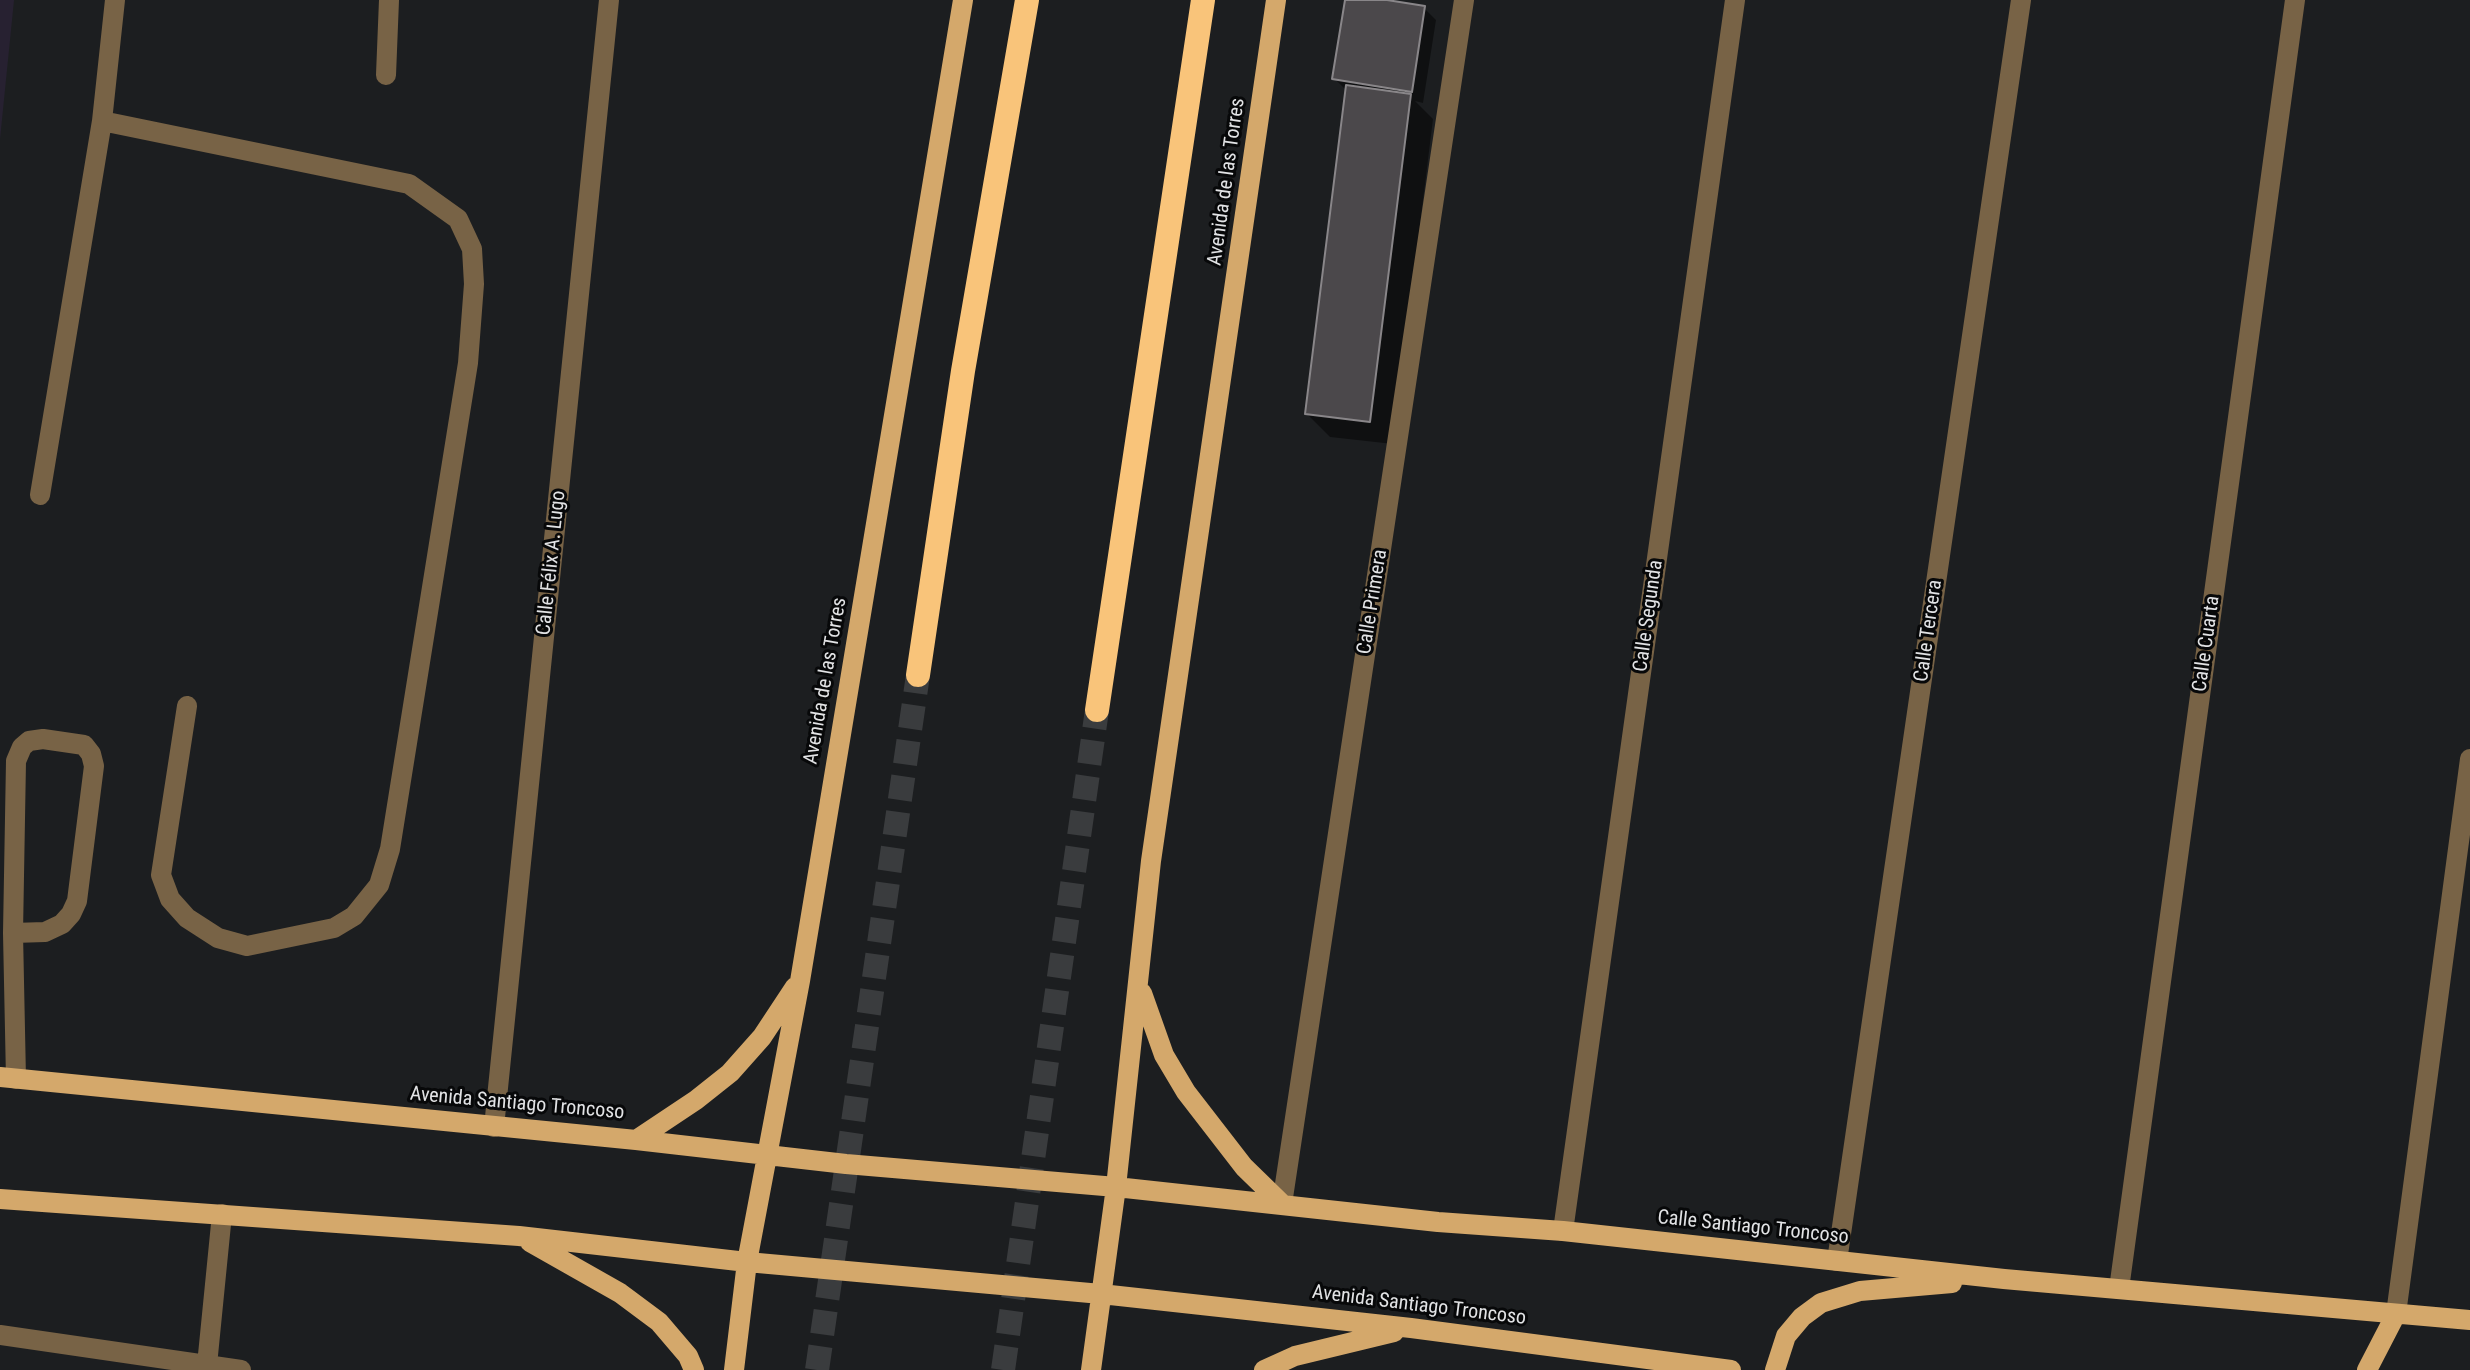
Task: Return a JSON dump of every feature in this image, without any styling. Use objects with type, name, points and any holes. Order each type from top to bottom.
[{"type":"highway","points":[[918,675],[963,371],[1027,0]]},
{"type":"highway","points":[[1097,710],[1203,0]]},
{"type":"main road","name":"Avenida de las Torres","points":[[734,1370],[747,1262],[800,981],[963,0]]},
{"type":"main road","name":"Avenida de las Torres","points":[[1091,1370],[1140,987],[1151,861],[1276,0]]},
{"type":"main road","points":[[636,1140],[730,1073],[762,1037],[800,981]]},
{"type":"main road","points":[[1140,987],[1164,1055],[1186,1092],[1244,1167],[1282,1204]]},
{"type":"main road","name":"Avenida Santiago Troncoso","points":[[8,1078],[1030,1181]]},
{"type":"main road","name":"Calle Santiago Troncoso","points":[[1030,1181],[1116,1187],[1438,1222],[1563,1231],[2004,1279],[2470,1320]]},
{"type":"main road","points":[[0,1199],[519,1236],[747,1262],[1101,1294]]},
{"type":"main road","points":[[519,1236],[630,1300],[659,1322],[688,1356],[694,1370]]},
{"type":"main road","points":[[1775,1370],[1786,1336],[1802,1317],[1821,1303],[1860,1291],[2004,1279]]},
{"type":"main road","name":"Avenida Santiago Troncoso","points":[[1101,1294],[1411,1328],[1731,1370]]},
{"type":"main road","points":[[2367,1370],[2396,1314]]},
{"type":"main road","points":[[1264,1370],[1295,1356],[1411,1328]]},
{"type":"street","points":[[40,495],[102,121],[115,0]]},
{"type":"street","points":[[386,75],[389,0]]},
{"type":"street","name":"Calle Félix A. Lugo","points":[[494,1127],[609,0]]},
{"type":"street","name":"Calle Primera","points":[[1282,1204],[1464,0]]},
{"type":"street","name":"Calle Segunda","points":[[1563,1231],[1735,0]]},
{"type":"street","name":"Calle Tercera","points":[[1837,1261],[2021,0]]},
{"type":"street","name":"Calle Cuarta","points":[[2119,1289],[2295,0]]},
{"type":"street","points":[[102,121],[409,184],[458,219],[472,249],[474,284],[468,363],[390,849],[379,885],[354,916],[334,928],[247,946],[218,938],[187,918],[170,899],[161,875],[187,706]]},
{"type":"street","points":[[8,1078],[16,761],[22,747],[29,741],[43,739],[84,745],[91,754],[94,766],[77,901],[62,924],[45,932],[13,933]]},
{"type":"street","points":[[2396,1314],[2470,759]]},
{"type":"street","points":[[207,1365],[222,1214]]},
{"type":"street","points":[[0,1335],[241,1370]]},
{"type":"shaded area","points":[[0,0],[14,0],[0,139]]},
{"type":"building","points":[[1345,0],[1387,0],[1425,6],[1412,92],[1332,79]]},
{"type":"building","points":[[1346,85],[1411,94],[1370,422],[1305,414]]},
{"type":"tunnel","points":[[817,1370],[918,675]]},
{"type":"tunnel","points":[[1003,1370],[1097,710]]}]
